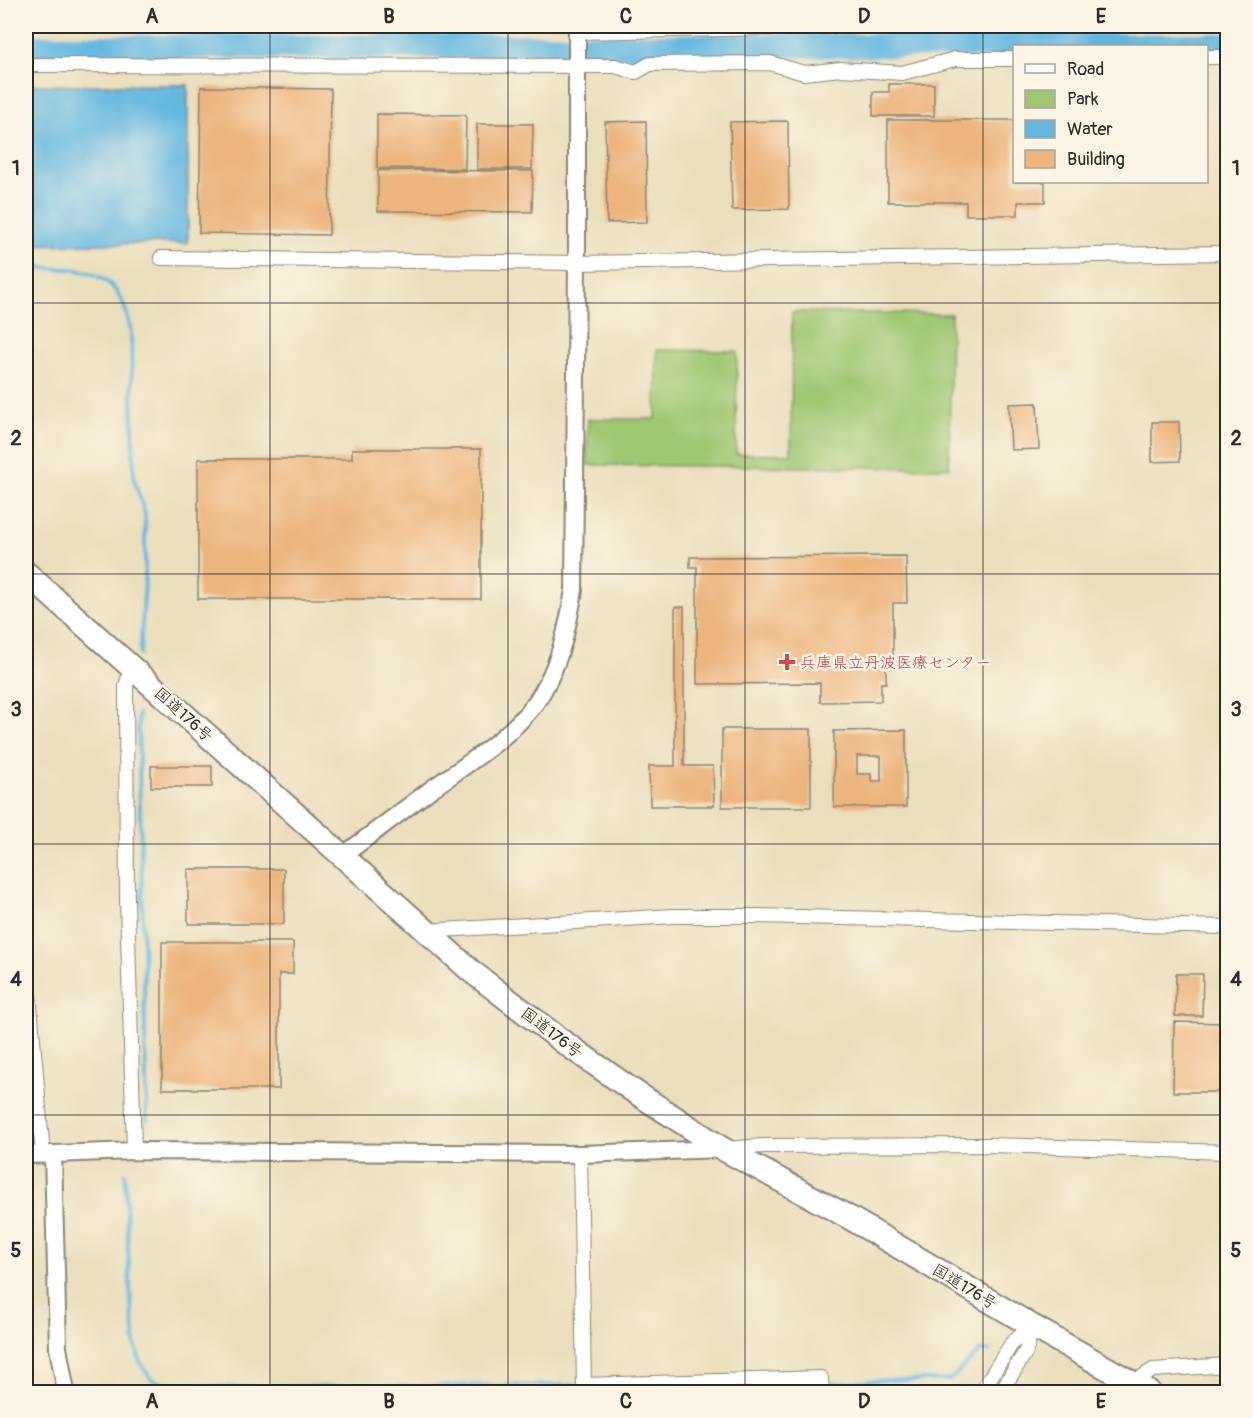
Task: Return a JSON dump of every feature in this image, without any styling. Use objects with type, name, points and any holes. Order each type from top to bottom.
[{"type":"highway","name":"国道176号","points":[[26,573],[425,931],[471,971],[562,1041],[723,1149],[850,1218],[1141,1388]]},
{"type":"street","points":[[342,856],[489,748],[520,720],[542,693],[567,632],[574,591],[577,29],[860,26]]},
{"type":"street","points":[[1208,57],[1227,57]]},
{"type":"street","points":[[26,65],[577,62],[615,66],[636,72],[650,64],[770,63],[804,73],[841,69],[902,73],[955,59],[1013,59]]},
{"type":"street","points":[[161,258],[577,263],[1227,253]]},
{"type":"street","points":[[132,667],[126,686],[126,733],[127,900],[134,1151]]},
{"type":"street","points":[[425,931],[674,916],[779,916],[1227,927]]},
{"type":"street","points":[[26,960],[48,1154],[58,1348],[66,1392]]},
{"type":"street","points":[[26,1155],[134,1151],[580,1154],[763,1146],[990,1145],[1227,1152]]},
{"type":"street","points":[[580,1154],[584,1385],[822,1385]]},
{"type":"street","points":[[981,1392],[1012,1343],[1032,1326]]},
{"type":"street","points":[[1000,1392],[1026,1351],[1032,1326]]},
{"type":"street","points":[[1141,1388],[1153,1370],[1227,1365]]},
{"type":"green space","points":[[792,312],[951,314],[949,468],[587,465],[588,419],[656,419],[657,350],[737,351],[736,454],[791,454]]},
{"type":"water","points":[[26,85],[188,85],[188,243],[26,245]]},
{"type":"building","points":[[889,84],[934,84],[934,116],[873,116],[873,92],[889,92]]},
{"type":"building","points":[[201,87],[331,89],[329,235],[199,233]]},
{"type":"building","points":[[377,114],[466,115],[465,169],[377,168]]},
{"type":"building","points":[[888,120],[1013,120],[1013,183],[1045,183],[1045,202],[1018,202],[1018,215],[966,215],[966,202],[888,202]]},
{"type":"building","points":[[646,121],[647,222],[607,223],[605,122]]},
{"type":"building","points":[[788,121],[789,209],[732,210],[730,122]]},
{"type":"building","points":[[477,124],[533,124],[532,169],[477,169]]},
{"type":"building","points":[[378,170],[533,171],[532,212],[378,211]]},
{"type":"building","points":[[1037,403],[1039,449],[1011,450],[1009,404]]},
{"type":"building","points":[[1152,422],[1179,422],[1180,461],[1152,462]]},
{"type":"building","points":[[352,449],[481,449],[481,599],[198,599],[198,459],[352,459]]},
{"type":"building","points":[[906,556],[907,603],[893,603],[893,661],[886,661],[886,683],[881,683],[881,701],[820,702],[820,683],[697,684],[697,567],[690,567],[690,557]]},
{"type":"building","points":[[675,607],[684,607],[684,766],[713,766],[714,806],[650,806],[649,766],[675,766]]},
{"type":"building","points":[[722,729],[811,729],[811,807],[722,807]]},
{"type":"building","points":[[906,730],[906,807],[834,807],[834,731]],"holes":[[[857,756],[881,756],[881,781],[871,781],[871,774],[857,774]]]},
{"type":"building","points":[[151,766],[212,766],[212,787],[151,787]]},
{"type":"building","points":[[188,869],[284,869],[284,924],[188,924]]},
{"type":"building","points":[[162,942],[293,942],[293,974],[279,974],[279,1089],[162,1089]]},
{"type":"building","points":[[1176,974],[1203,974],[1202,1016],[1175,1016]]},
{"type":"building","points":[[1174,1022],[1228,1023],[1228,1092],[1173,1092]]},
{"type":"waterway","points":[[26,47],[1013,45]]},
{"type":"waterway","points":[[1208,45],[1228,45]]},
{"type":"waterway","points":[[26,267],[64,269],[95,275],[108,282],[118,293],[126,310],[131,332],[134,479],[145,514],[145,580],[140,654]]},
{"type":"waterway","points":[[138,714],[147,1120]]},
{"type":"waterway","points":[[125,1173],[130,1289],[135,1343],[140,1362],[151,1379],[165,1384],[238,1387],[580,1385]]},
{"type":"waterway","points":[[825,1384],[886,1380],[950,1380],[980,1351],[989,1351]]},
{"type":"place","name":"兵庫県立丹波医療センター","points":[[787,662]]}]
